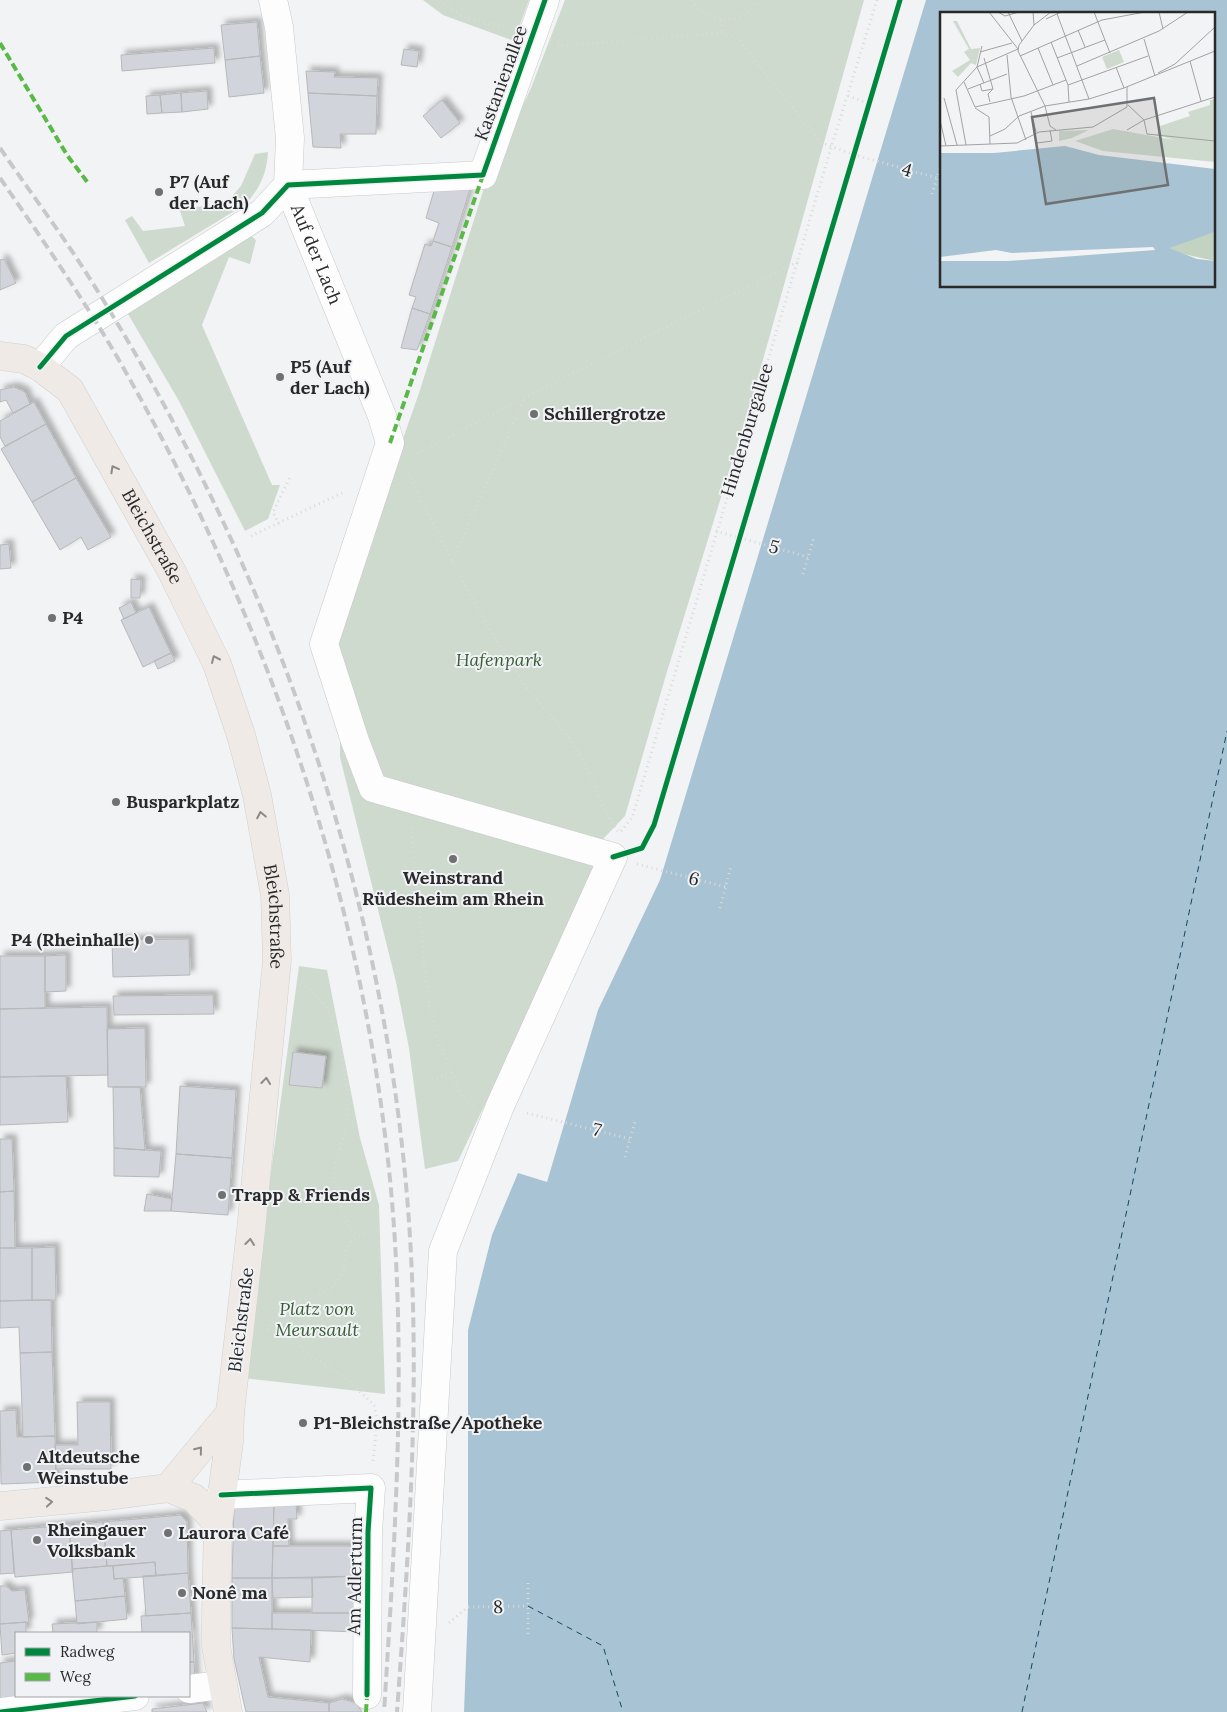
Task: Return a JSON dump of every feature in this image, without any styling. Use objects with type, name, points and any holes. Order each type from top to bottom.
[{"type":"main road","name":"Bleichstraße","points":[[0,356],[24,359],[40,367],[70,390],[171,570],[217,664],[236,718],[257,795],[275,895],[277,960],[254,1201],[230,1413],[229,1442],[218,1524],[216,1646],[221,1685],[228,1712]]},
{"type":"main road","points":[[168,1488],[230,1413]]},
{"type":"main road","points":[[0,1506],[168,1488],[194,1498],[218,1524]]},
{"type":"street","name":"Auf der Lach","points":[[273,0],[279,27],[290,138],[288,185],[382,416],[391,459]]},
{"type":"street","name":"Kastanienallee","points":[[288,185],[483,175],[545,0]]},
{"type":"street","points":[[40,367],[66,336],[262,213],[288,185]]},
{"type":"street","points":[[391,459],[324,644],[355,742],[373,788],[613,857],[489,1106],[443,1251],[417,1712]]},
{"type":"street","points":[[221,1495],[371,1488]]},
{"type":"street","name":"Am Adlerturm","points":[[367,1695],[368,1532],[371,1488]]},
{"type":"street","points":[[190,1689],[221,1685]]},
{"type":"street","points":[[1,1712],[127,1697]]},
{"type":"path","points":[[440,0],[462,16],[516,30],[531,41],[554,46],[722,33],[738,39],[820,142],[830,148]]},
{"type":"path","points":[[691,0],[698,11],[709,17],[721,20],[733,19],[744,14],[757,0]]},
{"type":"path","points":[[721,20],[722,33]]},
{"type":"path","points":[[868,112],[873,94]]},
{"type":"path","points":[[848,96],[870,104]]},
{"type":"path","points":[[852,165],[858,147]]},
{"type":"path","points":[[932,194],[940,168]]},
{"type":"path","points":[[251,536],[279,524],[391,459],[525,397],[798,261]]},
{"type":"path","points":[[452,561],[525,397]]},
{"type":"path","points":[[391,459],[452,561]]},
{"type":"path","points":[[279,524],[273,512],[291,475]]},
{"type":"path","points":[[737,548],[742,529]]},
{"type":"path","points":[[803,574],[814,537]]},
{"type":"path","points":[[408,799],[428,998],[438,1040],[465,1101],[489,1106]]},
{"type":"path","points":[[720,908],[731,866]]},
{"type":"path","points":[[277,960],[325,1004],[342,1045],[347,1119],[334,1176],[335,1188],[344,1214],[355,1236]]},
{"type":"path","points":[[432,1080],[452,1072]]},
{"type":"path","points":[[625,1157],[635,1122]]},
{"type":"path","points":[[371,1488],[377,1420],[374,1405],[349,1381],[304,1351],[290,1320],[280,1313],[292,1304],[322,1294],[332,1288],[340,1276],[347,1248],[355,1236],[378,1230]]},
{"type":"path","points":[[528,1583],[528,1634]]},
{"type":"green space","points":[[423,0],[529,0],[514,41],[443,15]]},
{"type":"green space","name":"Hafenpark","points":[[565,0],[864,0],[757,381],[666,675],[625,816],[604,838],[589,886],[458,1161],[425,1169],[409,1048],[396,982],[340,757],[340,740],[330,690],[338,624],[419,393],[484,188],[531,88]]},
{"type":"green space","points":[[268,152],[262,180],[246,204],[149,263],[125,220],[132,216],[143,231],[185,226],[179,208],[224,205],[241,186],[255,154]]},
{"type":"green space","points":[[250,235],[256,240],[250,264],[229,257],[202,325],[272,485],[280,485],[268,519],[245,531],[179,401],[128,314]]},
{"type":"green space","name":"Platz von Meursault","points":[[299,966],[327,970],[360,1138],[379,1205],[385,1394],[243,1378]]},
{"type":"water","points":[[926,0],[1227,0],[1227,1712],[464,1712],[468,1607],[468,1330],[492,1235],[518,1173],[547,1182],[598,1010],[660,880]]},
{"type":"building","points":[[257,22],[260,56],[225,60],[221,25]]},
{"type":"building","points":[[214,48],[215,63],[122,71],[121,55]]},
{"type":"building","points":[[404,49],[419,51],[417,67],[401,65]]},
{"type":"building","points":[[260,56],[264,93],[229,97],[225,60]]},
{"type":"building","points":[[306,71],[335,72],[334,77],[378,78],[377,96],[308,93]]},
{"type":"building","points":[[207,91],[208,109],[182,112],[181,93]]},
{"type":"building","points":[[181,93],[182,112],[162,113],[160,95]]},
{"type":"building","points":[[308,93],[377,96],[376,134],[340,134],[341,148],[313,147]]},
{"type":"building","points":[[160,95],[162,113],[147,114],[146,96]]},
{"type":"building","points":[[442,100],[460,123],[441,138],[423,116]]},
{"type":"building","points":[[470,189],[452,247],[433,241],[439,223],[426,218],[434,191]]},
{"type":"building","points":[[433,241],[452,247],[430,314],[412,308],[416,297],[409,295],[425,244],[431,246]]},
{"type":"building","points":[[4,259],[16,283],[0,290],[0,260]]},
{"type":"building","points":[[412,308],[430,314],[417,350],[401,348]]},
{"type":"building","points":[[14,387],[25,392],[30,404],[13,413],[6,400],[0,402],[0,390]]},
{"type":"building","points":[[34,402],[46,424],[5,446],[0,437],[0,421]]},
{"type":"building","points":[[46,424],[76,478],[32,502],[1,449]]},
{"type":"building","points":[[76,478],[111,537],[88,550],[81,537],[60,550],[32,502]]},
{"type":"building","points":[[9,544],[11,568],[0,569],[0,545]]},
{"type":"building","points":[[131,579],[141,580],[140,598],[131,598]]},
{"type":"building","points":[[131,602],[136,613],[124,619],[119,608]]},
{"type":"building","points":[[149,607],[171,653],[143,667],[121,620]]},
{"type":"building","points":[[171,653],[175,661],[158,669],[154,661]]},
{"type":"building","points":[[189,939],[190,975],[113,977],[112,940]]},
{"type":"building","points":[[66,955],[66,991],[45,992],[45,956]]},
{"type":"building","points":[[0,956],[45,956],[45,1008],[0,1009]]},
{"type":"building","points":[[213,995],[214,1014],[114,1015],[113,996]]},
{"type":"building","points":[[107,1007],[108,1075],[0,1077],[0,1009]]},
{"type":"building","points":[[145,1028],[146,1087],[108,1087],[107,1029]]},
{"type":"building","points":[[293,1052],[326,1056],[322,1088],[289,1085]]},
{"type":"building","points":[[66,1076],[68,1122],[0,1125],[0,1077]]},
{"type":"building","points":[[180,1086],[236,1090],[232,1158],[176,1154]]},
{"type":"building","points":[[113,1087],[140,1087],[145,1150],[114,1148]]},
{"type":"building","points":[[0,1139],[12,1139],[14,1191],[0,1192]]},
{"type":"building","points":[[114,1148],[161,1151],[159,1177],[114,1176]]},
{"type":"building","points":[[176,1154],[232,1158],[228,1215],[171,1211]]},
{"type":"building","points":[[14,1191],[15,1248],[0,1248],[0,1192]]},
{"type":"building","points":[[147,1194],[172,1199],[171,1211],[144,1211]]},
{"type":"building","points":[[55,1247],[56,1300],[32,1300],[32,1248]]},
{"type":"building","points":[[0,1248],[32,1248],[32,1300],[0,1301]]},
{"type":"building","points":[[51,1300],[52,1352],[20,1353],[19,1327],[0,1328],[0,1301]]},
{"type":"building","points":[[52,1352],[55,1436],[23,1437],[20,1353]]},
{"type":"building","points":[[77,1402],[110,1402],[111,1469],[56,1469],[55,1445],[78,1445]]},
{"type":"building","points":[[16,1410],[17,1437],[55,1436],[56,1482],[1,1484],[0,1411]]},
{"type":"building","points":[[296,1503],[297,1519],[288,1519],[289,1546],[273,1546],[274,1504]]},
{"type":"building","points":[[274,1504],[272,1578],[232,1578],[234,1508]]},
{"type":"building","points":[[181,1515],[187,1522],[188,1573],[156,1576],[155,1562],[107,1566],[103,1522]]},
{"type":"building","points":[[103,1522],[107,1566],[72,1569],[69,1525]]},
{"type":"building","points":[[69,1525],[73,1572],[15,1577],[11,1530]]},
{"type":"building","points":[[11,1530],[14,1573],[0,1574],[0,1531]]},
{"type":"building","points":[[273,1546],[359,1546],[359,1576],[272,1578]]},
{"type":"building","points":[[155,1562],[156,1576],[114,1579],[113,1566]]},
{"type":"building","points":[[113,1566],[114,1579],[123,1578],[125,1596],[75,1601],[72,1569]]},
{"type":"building","points":[[188,1573],[191,1613],[146,1616],[143,1576]]},
{"type":"building","points":[[359,1576],[358,1613],[312,1613],[312,1578]]},
{"type":"building","points":[[232,1578],[272,1578],[272,1629],[232,1628]]},
{"type":"building","points":[[272,1578],[312,1578],[313,1597],[273,1598]]},
{"type":"building","points":[[0,1586],[6,1586],[12,1591],[25,1590],[29,1622],[0,1624]]},
{"type":"building","points":[[125,1596],[127,1619],[77,1624],[75,1601]]},
{"type":"building","points":[[191,1613],[194,1662],[190,1662],[190,1632],[142,1632],[141,1616]]},
{"type":"building","points":[[272,1613],[358,1613],[359,1632],[272,1629]]},
{"type":"building","points":[[26,1622],[26,1632],[15,1632],[15,1653],[2,1655],[0,1624]]},
{"type":"building","points":[[97,1622],[97,1632],[53,1632],[52,1624]]},
{"type":"building","points":[[232,1628],[311,1630],[310,1662],[259,1657],[268,1697],[329,1703],[329,1712],[246,1712],[234,1659]]},
{"type":"building","points":[[15,1661],[15,1697],[32,1697],[0,1703],[0,1663]]},
{"type":"building","points":[[190,1662],[194,1662],[195,1681],[190,1682]]},
{"type":"building","points":[[342,1699],[356,1703],[362,1712],[329,1712],[329,1703]]},
{"type":"building","points":[[203,1703],[207,1712],[152,1712],[152,1709]]},
{"type":"ferry route","points":[[1022,1712],[1227,731]]},
{"type":"ferry route","points":[[528,1606],[603,1646],[623,1712]]},
{"type":"railway","points":[[0,148],[85,271],[152,384],[213,500],[266,620],[312,742],[350,868],[379,995],[400,1124],[411,1255],[414,1370],[413,1427],[397,1712]]},
{"type":"railway","points":[[0,178],[74,287],[116,355],[166,447],[213,541],[254,638],[291,736],[323,835],[350,936],[371,1039],[386,1143],[397,1285],[399,1356],[396,1498],[384,1712]]},
{"type":"marked path","points":[[0,43],[67,155],[88,183]]},
{"type":"marked path","points":[[390,443],[483,175]]},
{"type":"marked path","points":[[366,1712],[367,1695]]},
{"type":"cycle path","points":[[40,367],[66,336],[262,213],[288,185],[483,175],[545,0]]},
{"type":"cycle path","points":[[613,857],[642,848],[654,825],[900,0]]},
{"type":"cycle path","points":[[221,1495],[371,1488],[368,1532],[367,1695]]},
{"type":"cycle path","points":[[1,1712],[127,1697]]},
{"type":"place","name":"P7 (Auf der Lach)","points":[[159,192]]},
{"type":"place","name":"P5 (Auf der Lach)","points":[[280,377]]},
{"type":"place","name":"Schillergrotze","points":[[534,414]]},
{"type":"place","name":"P4","points":[[52,618]]},
{"type":"place","name":"Busparkplatz","points":[[116,802]]},
{"type":"place","name":"Weinstrand Rüdesheim am Rhein","points":[[453,859]]},
{"type":"place","name":"P4 (Rheinhalle)","points":[[149,940]]},
{"type":"place","name":"Trapp & Friends","points":[[222,1195]]},
{"type":"place","name":"P1-Bleichstraße/Apotheke","points":[[303,1423]]},
{"type":"place","name":"Altdeutsche Weinstube","points":[[27,1467]]},
{"type":"place","name":"Laurora Café","points":[[168,1533]]},
{"type":"place","name":"Rheingauer Volksbank","points":[[37,1540]]},
{"type":"place","name":"Nonê ma","points":[[182,1593]]}]
